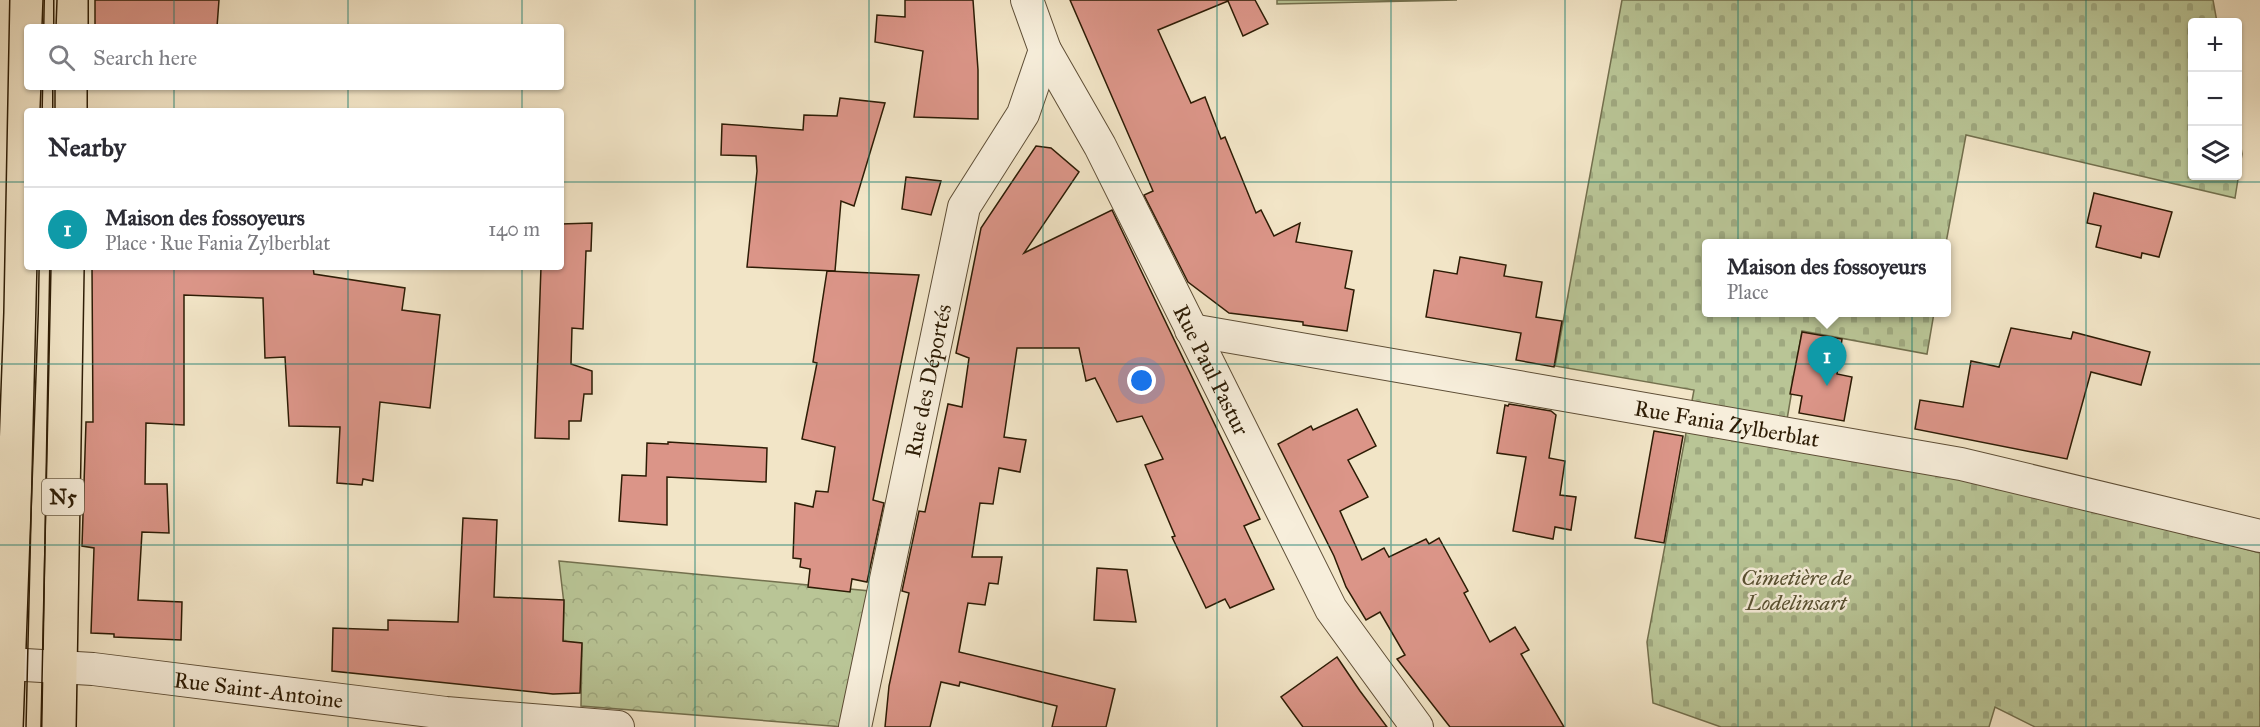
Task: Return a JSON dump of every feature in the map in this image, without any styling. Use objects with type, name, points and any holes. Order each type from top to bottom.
[{"type":"main road","name":"N5","points":[[27,0],[27,24]]},
{"type":"main road","points":[[71,0],[71,24]]},
{"type":"main road","name":"N5","points":[[25,90],[25,108]]},
{"type":"main road","points":[[70,90],[70,108]]},
{"type":"main road","name":"N5","points":[[6,727],[21,314],[24,157]]},
{"type":"main road","name":"N5","points":[[58,727],[67,270]]},
{"type":"street","name":"Rue Paul Pastur","points":[[1027,0],[1045,50],[1100,146],[1330,609],[1418,727]]},
{"type":"street","name":"Rue des Déportés","points":[[855,727],[964,207],[1023,114],[1045,50]]},
{"type":"street","name":"Rue Fania Zylberblat","points":[[1191,330],[1961,464],[2260,536]]},
{"type":"street","name":"Rue Saint-Antoine","points":[[8,664],[61,665],[446,713],[618,727]]},
{"type":"green space","points":[[1277,0],[1457,0],[1277,4]]},
{"type":"green space","name":"Cimetière de Lodelinsart","points":[[1622,0],[2213,0],[2216,18],[2188,18],[2188,180],[2238,180],[2235,198],[1966,135],[1947,239],[1702,239],[1702,317],[1933,317],[1927,354],[1802,331],[1782,449],[1982,482],[2075,501],[2260,553],[2260,727],[2035,727],[1995,707],[1989,727],[1721,727],[1653,703],[1647,642],[1694,390],[1555,366]]},
{"type":"green space","points":[[559,561],[870,591],[844,727],[581,706],[582,644],[563,641],[564,604]]},
{"type":"building","points":[[95,0],[219,0],[217,24],[95,24]]},
{"type":"building","points":[[905,0],[973,0],[978,70],[978,119],[914,117],[923,51],[875,42],[877,15],[905,17]]},
{"type":"building","points":[[1070,0],[1255,0],[1268,24],[1243,36],[1228,1],[1158,30],[1191,103],[1205,97],[1221,139],[1225,137],[1256,213],[1261,210],[1274,236],[1300,223],[1296,242],[1352,251],[1345,288],[1354,290],[1347,331],[1303,325],[1303,322],[1229,313],[1188,282],[1144,195],[1153,191]]},
{"type":"building","points":[[840,98],[885,103],[854,206],[841,201],[835,271],[747,267],[757,171],[756,156],[721,155],[722,124],[803,130],[804,115],[837,116]]},
{"type":"building","points":[[1036,146],[1051,148],[1079,172],[1024,253],[1112,210],[1260,519],[1244,526],[1274,589],[1230,608],[1225,599],[1206,608],[1172,537],[1175,536],[1145,465],[1163,459],[1142,416],[1117,422],[1095,378],[1086,381],[1079,348],[1017,348],[1004,437],[1026,440],[1020,472],[999,468],[993,504],[980,503],[972,557],[1002,557],[998,584],[989,583],[985,605],[968,603],[959,652],[1115,689],[1106,727],[1052,727],[1057,706],[960,682],[959,686],[941,682],[930,727],[885,727],[889,686],[909,593],[902,591],[919,511],[925,512],[948,404],[962,407],[969,358],[956,353],[981,228]]},
{"type":"building","points":[[906,177],[941,181],[931,215],[902,209]]},
{"type":"building","points":[[2094,193],[2172,212],[2159,257],[2142,253],[2141,258],[2096,247],[2101,226],[2087,223]]},
{"type":"building","points":[[592,223],[591,251],[586,251],[583,329],[572,328],[571,364],[592,371],[592,394],[584,394],[581,421],[569,421],[569,439],[535,438],[541,270],[564,270],[564,224]]},
{"type":"building","points":[[1460,257],[1506,265],[1504,276],[1542,282],[1536,317],[1562,321],[1554,367],[1516,360],[1521,333],[1426,317],[1434,270],[1457,274]]},
{"type":"building","points":[[92,270],[313,270],[314,274],[405,288],[402,310],[440,315],[430,408],[380,402],[373,481],[363,479],[362,485],[337,483],[340,427],[289,426],[285,357],[265,358],[263,298],[184,295],[184,425],[146,423],[145,484],[167,484],[169,533],[142,532],[138,600],[182,602],[181,640],[114,637],[114,634],[91,633],[94,548],[82,546],[86,422],[93,422]]},
{"type":"building","points":[[827,271],[919,275],[873,500],[884,503],[867,582],[852,579],[850,592],[808,587],[810,569],[800,567],[801,559],[793,558],[795,503],[813,507],[816,491],[828,492],[835,447],[802,439],[817,363],[813,362]]},
{"type":"building","points":[[2011,328],[2071,339],[2073,332],[2150,352],[2141,385],[2091,372],[2067,459],[1915,429],[1920,400],[1963,407],[1971,361],[1999,367]]},
{"type":"building","points":[[1802,332],[1842,339],[1837,374],[1852,377],[1844,421],[1799,413],[1802,396],[1790,394]]},
{"type":"building","points":[[1505,405],[1551,411],[1556,415],[1549,458],[1565,461],[1560,495],[1576,497],[1571,530],[1555,527],[1553,539],[1513,531],[1526,457],[1497,453]]},
{"type":"building","points":[[1357,409],[1376,446],[1348,460],[1368,497],[1340,511],[1362,560],[1384,548],[1389,557],[1426,539],[1429,544],[1439,538],[1468,591],[1464,593],[1490,642],[1515,627],[1529,650],[1521,654],[1564,727],[1450,727],[1397,659],[1405,655],[1380,612],[1366,620],[1346,587],[1334,556],[1278,444],[1311,426],[1313,430]]},
{"type":"building","points":[[1654,431],[1683,436],[1664,543],[1635,538]]},
{"type":"building","points":[[668,442],[767,448],[766,482],[667,477],[667,525],[619,521],[622,475],[646,476],[647,443],[668,444]]},
{"type":"building","points":[[463,518],[497,520],[494,597],[564,600],[563,641],[582,643],[580,693],[553,694],[332,671],[333,628],[388,630],[388,620],[458,622]]},
{"type":"building","points":[[1097,568],[1127,570],[1136,622],[1094,620]]},
{"type":"building","points":[[1337,657],[1387,727],[1303,727],[1281,697]]},
{"type":"tram line","points":[[42,24],[43,0]]},
{"type":"tram line","points":[[56,24],[57,0]]},
{"type":"tram line","points":[[40,108],[41,90]]},
{"type":"tram line","points":[[55,90],[55,108]]},
{"type":"tram line","points":[[26,727],[37,270]]},
{"type":"tram line","points":[[41,727],[51,270]]},
{"type":"place","name":"Maison des fossoyeurs","points":[[1827,386]]}]
